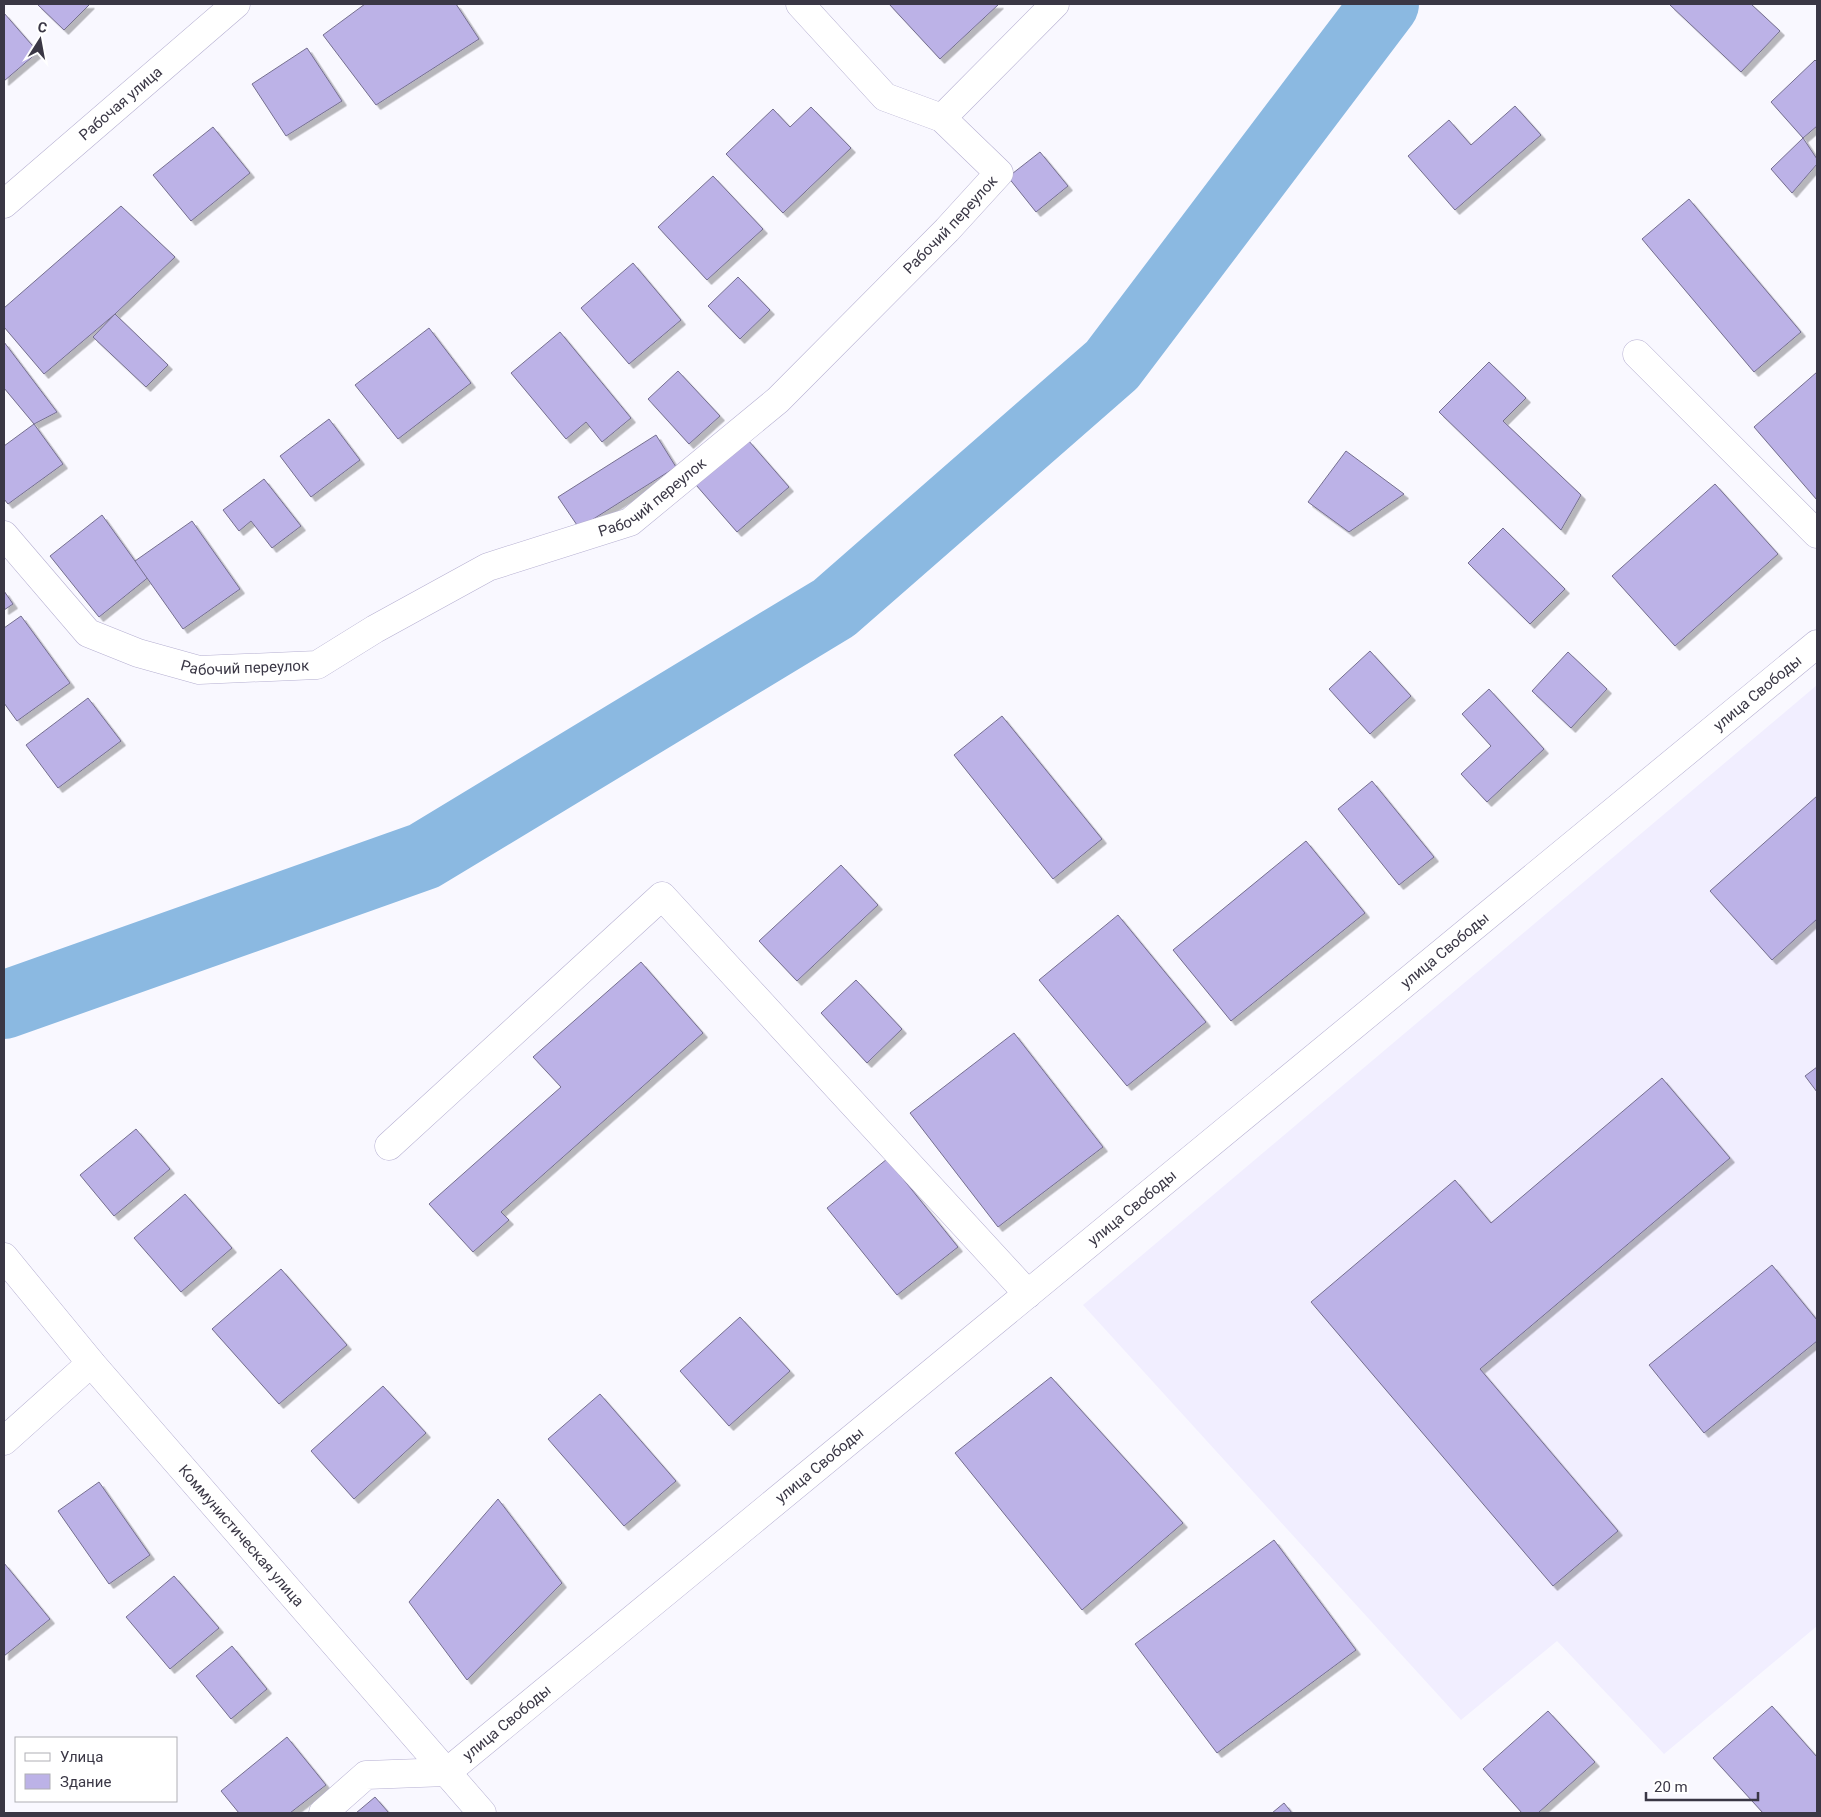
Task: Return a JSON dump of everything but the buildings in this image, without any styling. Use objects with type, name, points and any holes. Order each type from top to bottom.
[{"type":"street","name":"Рабочая улица","points":[[4,204],[236,4]]},
{"type":"street","name":"Рабочий переулок","points":[[4,535],[88,633],[138,653],[199,670],[317,665],[375,629],[488,567],[630,522],[778,400],[947,230],[999,173],[942,118],[885,97],[800,4]]},
{"type":"street","points":[[942,118],[1055,4]]},
{"type":"street","points":[[1637,354],[1817,534]]},
{"type":"street","name":"улица Свободы","points":[[447,1772],[1817,644]]},
{"type":"street","points":[[389,1146],[662,896],[1028,1294]]},
{"type":"street","name":"Коммунистическая улица","points":[[4,1257],[91,1363],[482,1813]]},
{"type":"street","points":[[4,1442],[91,1363]]},
{"type":"street","points":[[323,1813],[366,1775],[447,1772]]},
{"type":"shaded area","points":[[1817,685],[1817,1626],[1664,1754],[1557,1641],[1461,1720],[1083,1305]]},
{"type":"waterway","points":[[4,1005],[424,856],[834,608],[1112,365],[1385,4]]}]
